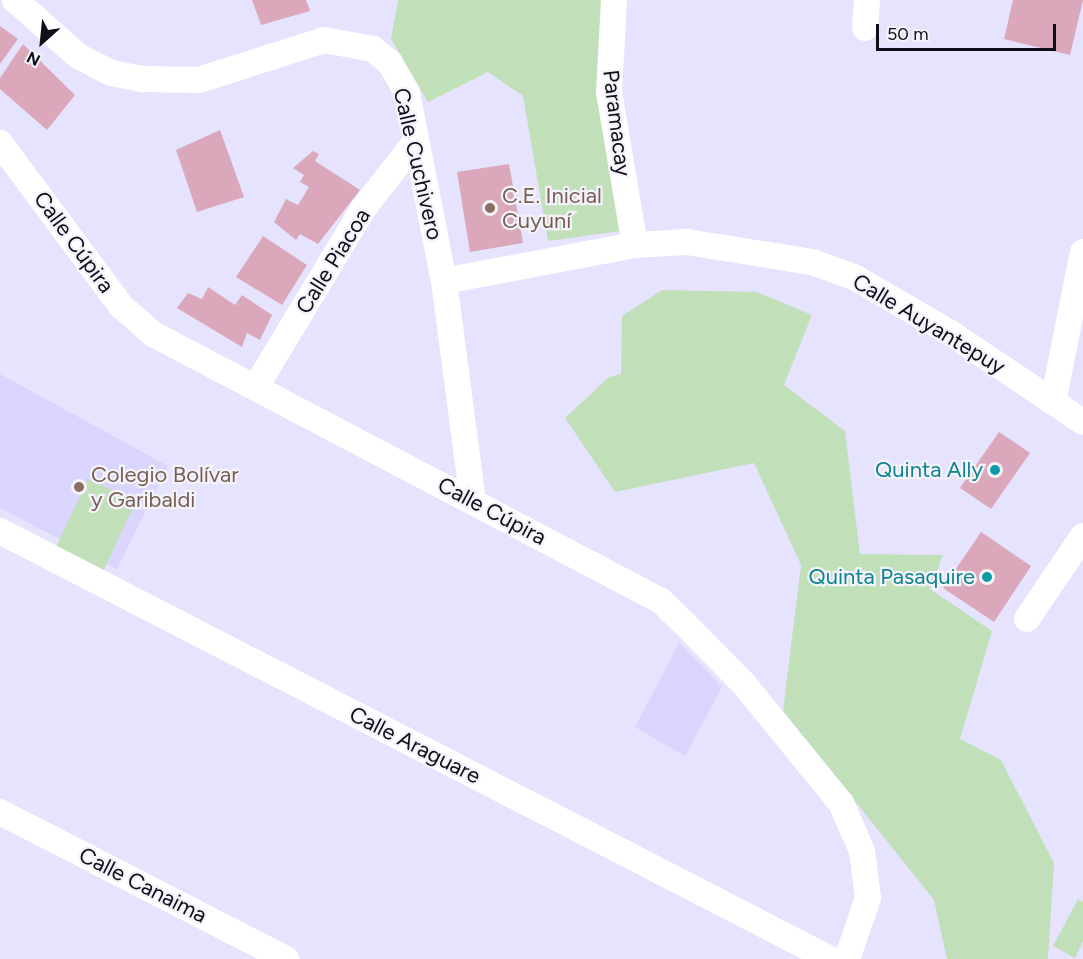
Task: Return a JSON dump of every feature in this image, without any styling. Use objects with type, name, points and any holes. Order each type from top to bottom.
[{"type":"street","name":"Calle Cuchivero","points":[[15,0],[47,34],[78,56],[111,73],[143,79],[199,80],[324,40],[373,49],[390,63],[407,93],[444,281],[473,500]]},
{"type":"street","name":"Paramacay","points":[[614,0],[609,92],[635,245]]},
{"type":"street","points":[[865,28],[867,0]]},
{"type":"street","name":"Calle Piacoa","points":[[257,385],[363,209],[416,141]]},
{"type":"street","name":"Calle Cúpira","points":[[0,143],[121,306],[153,334],[257,385],[661,601],[743,683],[841,803],[862,851],[864,920],[847,959]]},
{"type":"street","name":"Calle Auyantepuy","points":[[444,281],[635,245],[687,242],[812,262],[854,277],[1083,422]]},
{"type":"street","points":[[1053,402],[1083,252]]},
{"type":"street","name":"Calle Araguare","points":[[0,531],[830,959]]},
{"type":"street","points":[[1027,619],[1083,536]]},
{"type":"street","name":"Calle Canaima","points":[[0,812],[286,959]]},
{"type":"shaded area","name":"Colegio Bolívar y Garibaldi","points":[[0,374],[168,466],[117,569],[0,508]]},
{"type":"shaded area","points":[[679,643],[722,687],[685,756],[635,727]]},
{"type":"green space","points":[[398,0],[615,0],[621,231],[548,241],[523,96],[488,72],[428,102],[391,39]]},
{"type":"green space","points":[[662,290],[757,292],[812,315],[784,385],[845,431],[860,554],[943,555],[930,589],[992,631],[960,739],[1001,760],[1054,863],[1048,959],[947,959],[934,900],[783,711],[801,565],[754,463],[615,492],[565,418],[609,377],[621,374],[622,316]]},
{"type":"green space","points":[[88,479],[136,501],[100,578],[52,556]]},
{"type":"green space","points":[[1078,899],[1083,902],[1083,941],[1075,958],[1053,946]]},
{"type":"building","points":[[252,0],[306,0],[310,11],[261,25]]},
{"type":"building","points":[[1013,0],[1083,0],[1070,55],[1004,39]]},
{"type":"building","points":[[0,26],[18,39],[0,64]]},
{"type":"building","points":[[23,44],[75,95],[47,130],[0,89],[0,78]]},
{"type":"building","points":[[220,130],[244,197],[197,212],[176,150]]},
{"type":"building","points":[[313,151],[319,154],[315,161],[360,190],[318,244],[300,234],[296,240],[274,222],[286,199],[298,205],[309,187],[300,182],[304,175],[293,168]]},
{"type":"building","name":"C.E. Inicial Cuyuní","points":[[509,164],[523,243],[470,252],[457,172]]},
{"type":"building","points":[[263,236],[307,265],[282,305],[236,277]]},
{"type":"building","points":[[208,287],[235,305],[242,295],[272,315],[260,340],[247,333],[242,347],[177,308],[188,293],[202,299]]},
{"type":"building","name":"Quinta Ally","points":[[999,432],[1030,453],[991,509],[960,488]]},
{"type":"building","name":"Quinta Pasaquire","points":[[981,532],[1031,566],[994,622],[943,588]]},
{"type":"place","name":"C.E. Inicial Cuyuní","points":[[490,208]]},
{"type":"place","name":"Quinta Ally","points":[[995,470]]},
{"type":"place","name":"Colegio Bolívar y Garibaldi","points":[[79,487]]},
{"type":"place","name":"Quinta Pasaquire","points":[[987,577]]}]
